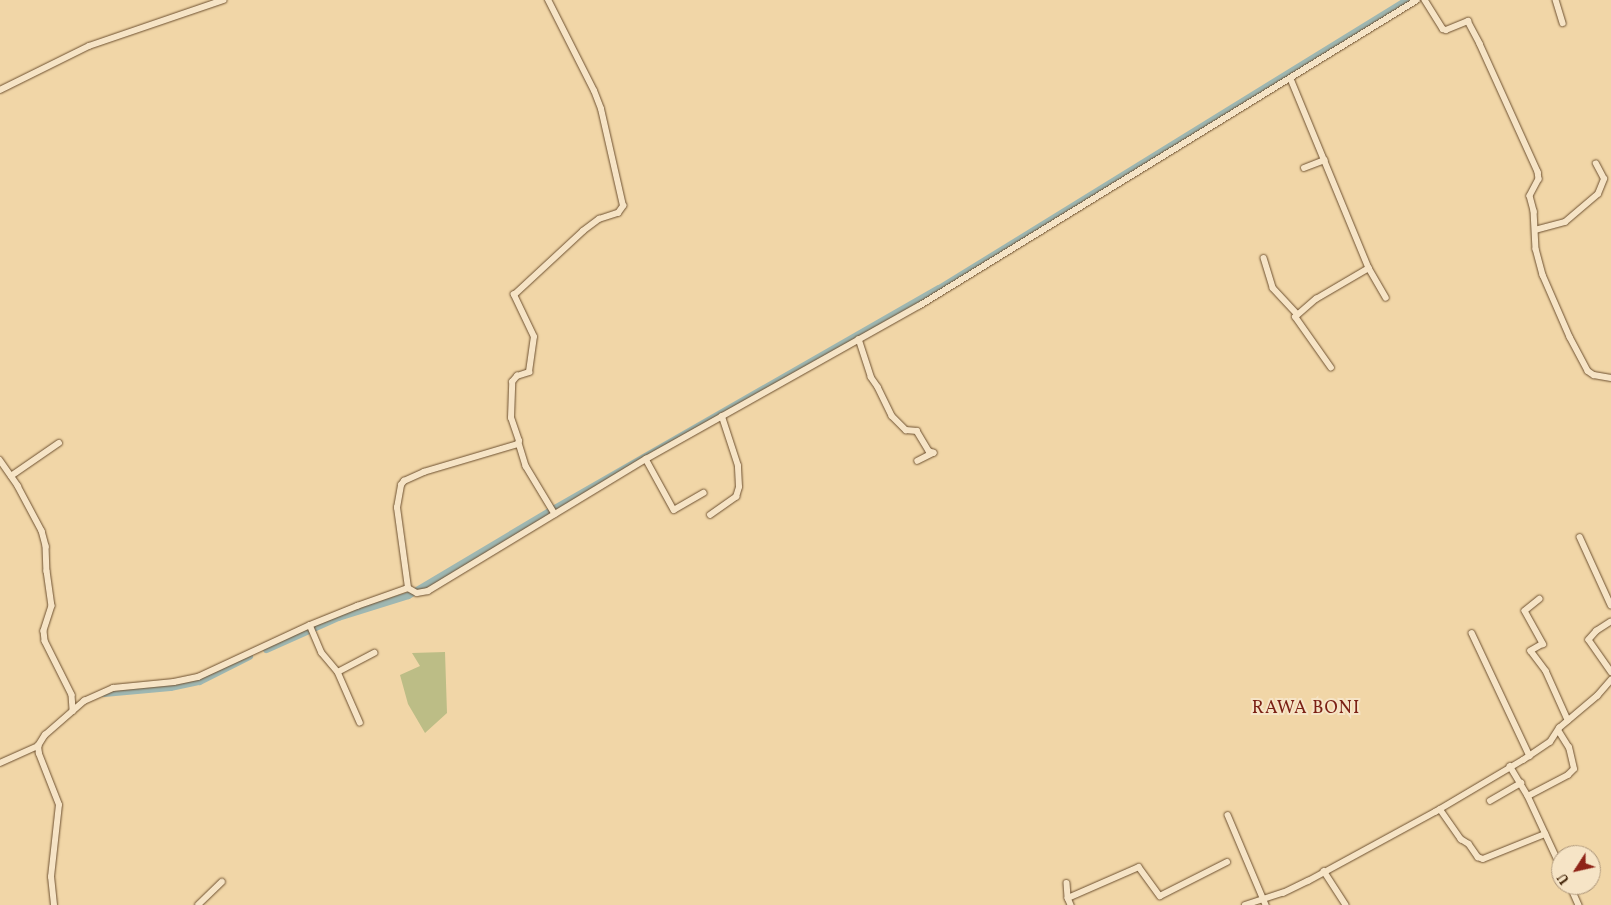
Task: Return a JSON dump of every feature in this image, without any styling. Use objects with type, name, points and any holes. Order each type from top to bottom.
[{"type":"street","points":[[0,90],[89,46],[223,0]]},
{"type":"street","points":[[548,0],[594,91],[601,109],[624,203],[622,210],[598,219],[579,234],[514,295],[534,336],[529,372],[517,376],[512,382],[511,418],[526,466],[553,511]]},
{"type":"street","points":[[0,763],[38,746],[45,735],[84,701],[113,688],[174,682],[198,677],[311,627],[413,590],[428,591],[553,511],[918,306],[1417,0]]},
{"type":"street","points":[[1425,0],[1443,29],[1446,30],[1468,21],[1480,44],[1538,172],[1539,180],[1530,196],[1536,249],[1543,275],[1581,358],[1591,374],[1611,378]]},
{"type":"street","points":[[1556,0],[1563,23]]},
{"type":"street","points":[[1291,79],[1369,268],[1386,298]]},
{"type":"street","points":[[1304,168],[1325,160]]},
{"type":"street","points":[[1535,230],[1559,224],[1572,218],[1598,194],[1604,179],[1596,164]]},
{"type":"street","points":[[1264,258],[1273,288],[1297,314]]},
{"type":"street","points":[[1331,368],[1296,320],[1297,314],[1316,299],[1369,268]]},
{"type":"street","points":[[859,339],[870,377],[878,386],[892,416],[906,430],[917,432],[929,451],[934,453],[918,462]]},
{"type":"street","points":[[710,515],[736,497],[739,487],[738,466],[722,417]]},
{"type":"street","points":[[11,476],[59,443]]},
{"type":"street","points":[[413,590],[397,508],[398,492],[404,480],[424,472],[512,448],[519,443]]},
{"type":"street","points":[[646,459],[674,510],[703,493]]},
{"type":"street","points":[[0,460],[42,531],[46,546],[52,606],[44,631],[45,641],[72,695],[73,711]]},
{"type":"street","points":[[1580,537],[1611,606]]},
{"type":"street","points":[[1540,599],[1525,611],[1544,644],[1530,651],[1546,671],[1568,720]]},
{"type":"street","points":[[1611,622],[1590,638],[1611,672]]},
{"type":"street","points":[[311,627],[322,653],[338,672],[360,722]]},
{"type":"street","points":[[1472,632],[1530,756]]},
{"type":"street","points":[[338,672],[374,653]]},
{"type":"street","points":[[1245,905],[1265,902],[1299,885],[1440,809],[1510,766],[1530,756],[1550,742],[1568,720],[1597,696],[1611,680]]},
{"type":"street","points":[[1528,796],[1568,775],[1574,769],[1568,748],[1558,732]]},
{"type":"street","points":[[38,746],[39,754],[60,805],[52,877],[54,905]]},
{"type":"street","points":[[1510,766],[1528,796],[1551,847]]},
{"type":"street","points":[[1490,801],[1521,783]]},
{"type":"street","points":[[1440,809],[1461,839],[1469,844],[1478,857],[1483,860],[1545,834]]},
{"type":"street","points":[[1228,815],[1265,902]]},
{"type":"street","points":[[1068,898],[1139,867],[1160,896],[1227,862]]},
{"type":"street","points":[[1324,871],[1346,905]]},
{"type":"street","points":[[198,905],[222,882]]},
{"type":"street","points":[[1067,883],[1068,898],[1071,905]]},
{"type":"green space","points":[[445,652],[447,713],[425,733],[408,704],[400,675],[420,666],[412,653]]},
{"type":"waterway","points":[[266,649],[338,617],[408,595],[549,511],[939,288],[1406,0]]},
{"type":"waterway","points":[[104,693],[170,687],[199,681],[249,656]]},
{"type":"district","name":"RAWA BONI","points":[[1306,709]]}]
